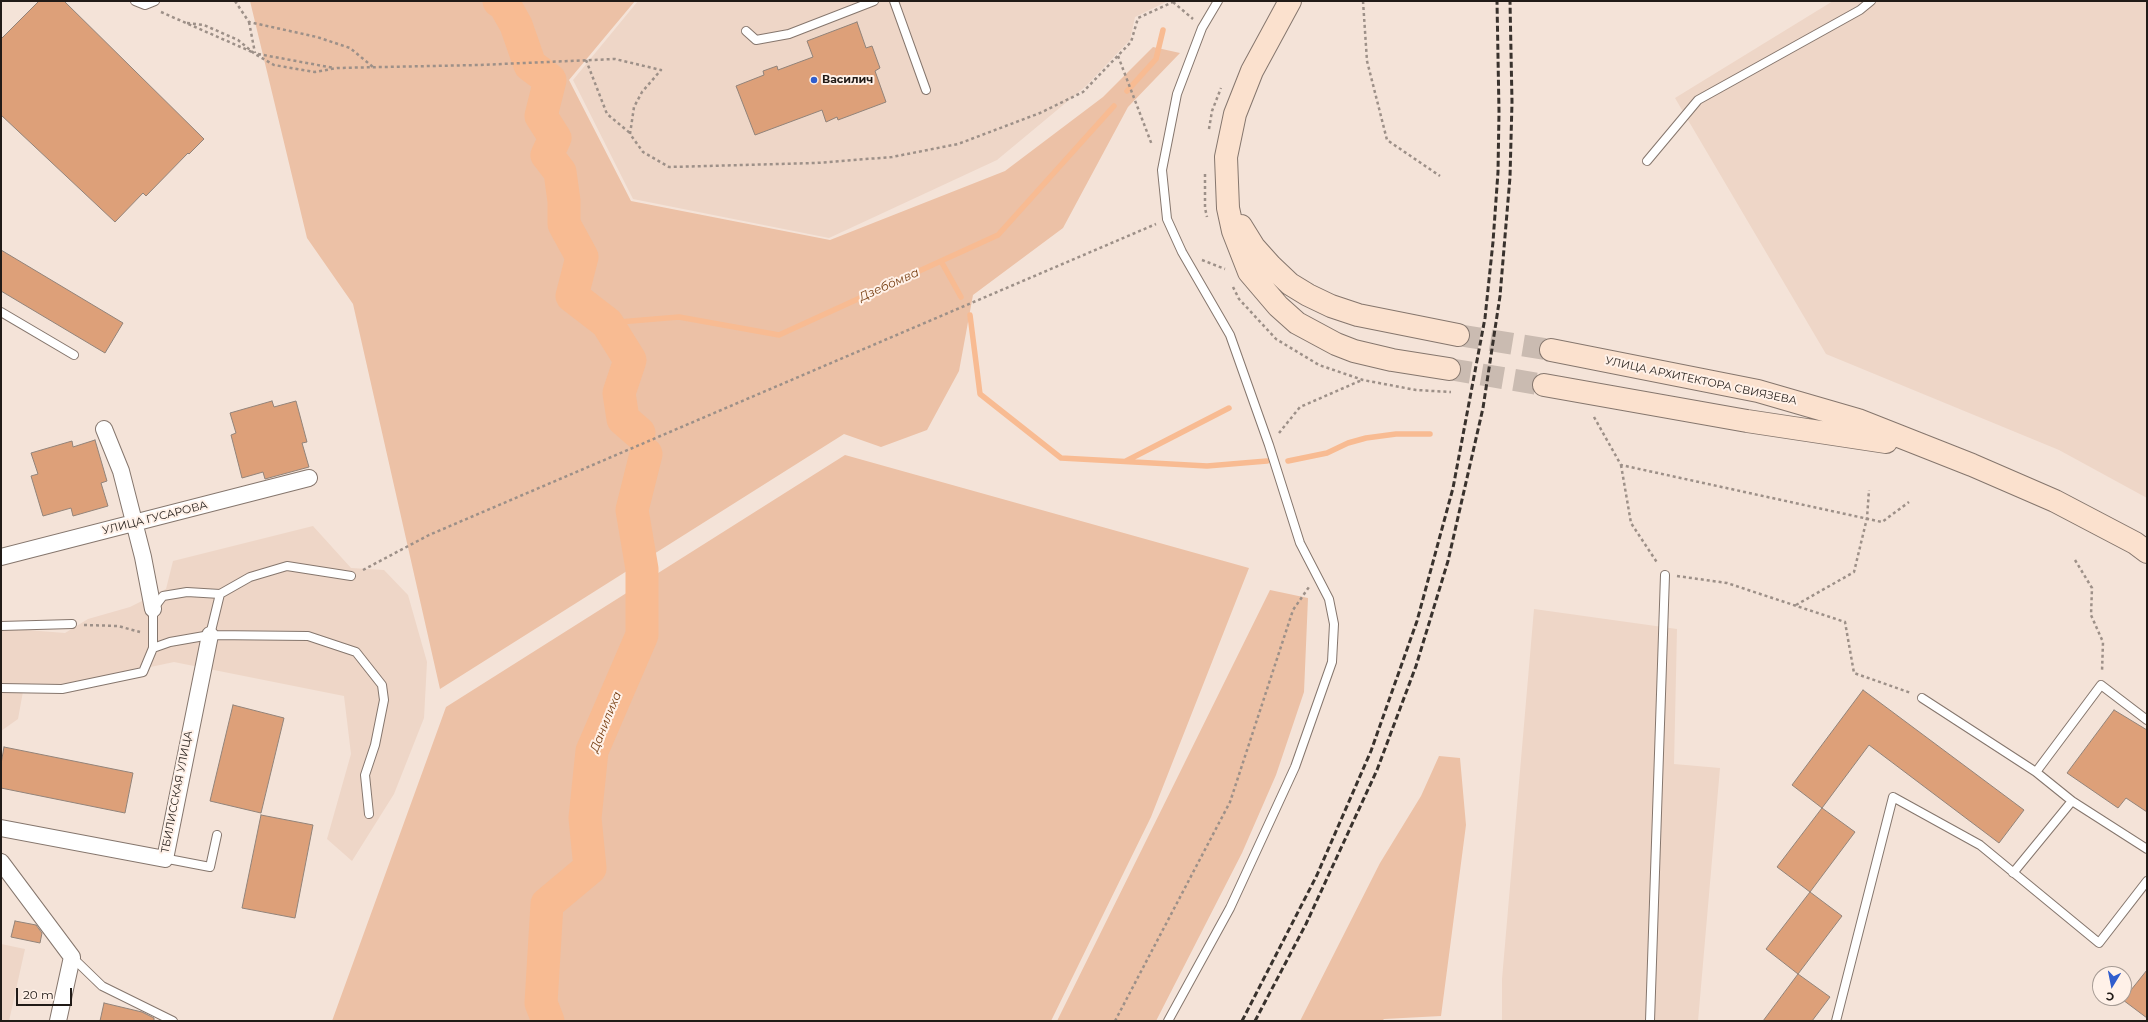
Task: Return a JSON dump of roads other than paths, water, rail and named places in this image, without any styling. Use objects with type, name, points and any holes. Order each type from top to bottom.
[{"type":"main road","points":[[1290,1],[1252,71],[1235,114],[1226,156],[1228,208],[1233,231],[1249,272],[1278,306],[1297,323],[1336,344],[1354,351],[1392,360],[1449,368]]},
{"type":"main road","points":[[1226,183],[1234,212],[1254,247],[1290,284],[1331,306],[1358,315],[1458,335]]},
{"type":"main road","name":"УЛИЦА АРХИТЕКТОРА СВИЯЗЕВА","points":[[1551,350],[1758,391],[1858,420],[2055,501],[2135,543],[2147,552]]},
{"type":"main road","name":"УЛИЦА АРХИТЕКТОРА СВИЯЗЕВА","points":[[1544,384],[1747,421],[1878,440],[1940,453]]},
{"type":"street","points":[[104,429],[121,471],[143,557],[153,609]]},
{"type":"street","name":"УЛИЦА ГУСАРОВА","points":[[1,557],[309,478]]},
{"type":"street","name":"ТБИЛИССКАЯ УЛИЦА","points":[[1,828],[164,859],[210,634]]},
{"type":"street","points":[[1,862],[72,957],[58,1021]]},
{"type":"lane","points":[[135,1],[145,5],[155,1]]},
{"type":"lane","points":[[746,31],[756,40],[789,34],[874,1]]},
{"type":"lane","points":[[894,1],[926,90]]},
{"type":"lane","points":[[1168,1021],[1230,908],[1295,767],[1332,662],[1334,624],[1329,599],[1300,544],[1269,445],[1230,335],[1182,252],[1167,219],[1162,170],[1177,94],[1202,28],[1218,1]]},
{"type":"lane","points":[[1647,161],[1698,100],[1860,10],[1871,1]]},
{"type":"lane","points":[[1,312],[74,355]]},
{"type":"lane","points":[[1,688],[62,689],[143,672],[152,648],[153,609],[163,596],[188,592],[220,594],[250,577],[287,566],[351,576]]},
{"type":"lane","points":[[1650,1021],[1665,575]]},
{"type":"lane","points":[[210,634],[220,594]]},
{"type":"lane","points":[[1,626],[72,624]]},
{"type":"lane","points":[[152,648],[170,642],[210,634],[308,636],[356,652],[382,685],[384,700],[375,745],[365,775],[369,814]]},
{"type":"lane","points":[[2036,772],[2101,685],[2147,720]]},
{"type":"lane","points":[[1922,698],[2036,772],[2072,801],[2147,849]]},
{"type":"lane","points":[[1836,1021],[1893,796],[1980,845],[2099,943],[2147,882]]},
{"type":"lane","points":[[2013,873],[2072,801]]},
{"type":"lane","points":[[164,859],[210,867],[217,835]]},
{"type":"lane","points":[[72,957],[102,986],[173,1021]]},
{"type":"waterway","name":"Данилиха","points":[[499,1],[503,2],[516,25],[530,65],[550,80],[541,116],[555,138],[547,155],[560,172],[564,201],[564,224],[582,257],[572,296],[607,323],[630,360],[619,393],[623,419],[639,433]]},
{"type":"waterway","points":[[1127,91],[1156,59],[1163,30]]},
{"type":"waterway","name":"Дзебӧмва","points":[[607,323],[679,317],[779,335],[998,235],[1114,106]]},
{"type":"waterway","points":[[941,261],[961,297]]},
{"type":"waterway","points":[[970,315],[980,394],[1061,458],[1207,466],[1267,461]]},
{"type":"waterway","points":[[1126,461],[1229,408]]},
{"type":"waterway","points":[[1288,461],[1327,453],[1348,443],[1366,438],[1396,434],[1430,434]]},
{"type":"waterway","name":"Данилиха","points":[[548,1021],[541,1003],[547,904],[590,868],[585,818],[592,751],[642,635],[642,569],[632,510],[646,454]]},
{"type":"tunnel","points":[[1458,335],[1551,350]]},
{"type":"tunnel","points":[[1449,369],[1544,385]]},
{"type":"railway","points":[[1242,1021],[1317,875],[1371,751],[1417,621],[1453,488],[1485,318],[1493,242],[1498,172],[1499,112],[1497,1]]},
{"type":"railway","points":[[1255,1021],[1306,924],[1377,770],[1416,666],[1448,561],[1483,408],[1500,296],[1510,177],[1512,102],[1510,1]]},
{"type":"place","name":"Василич","points":[[814,80]]}]
